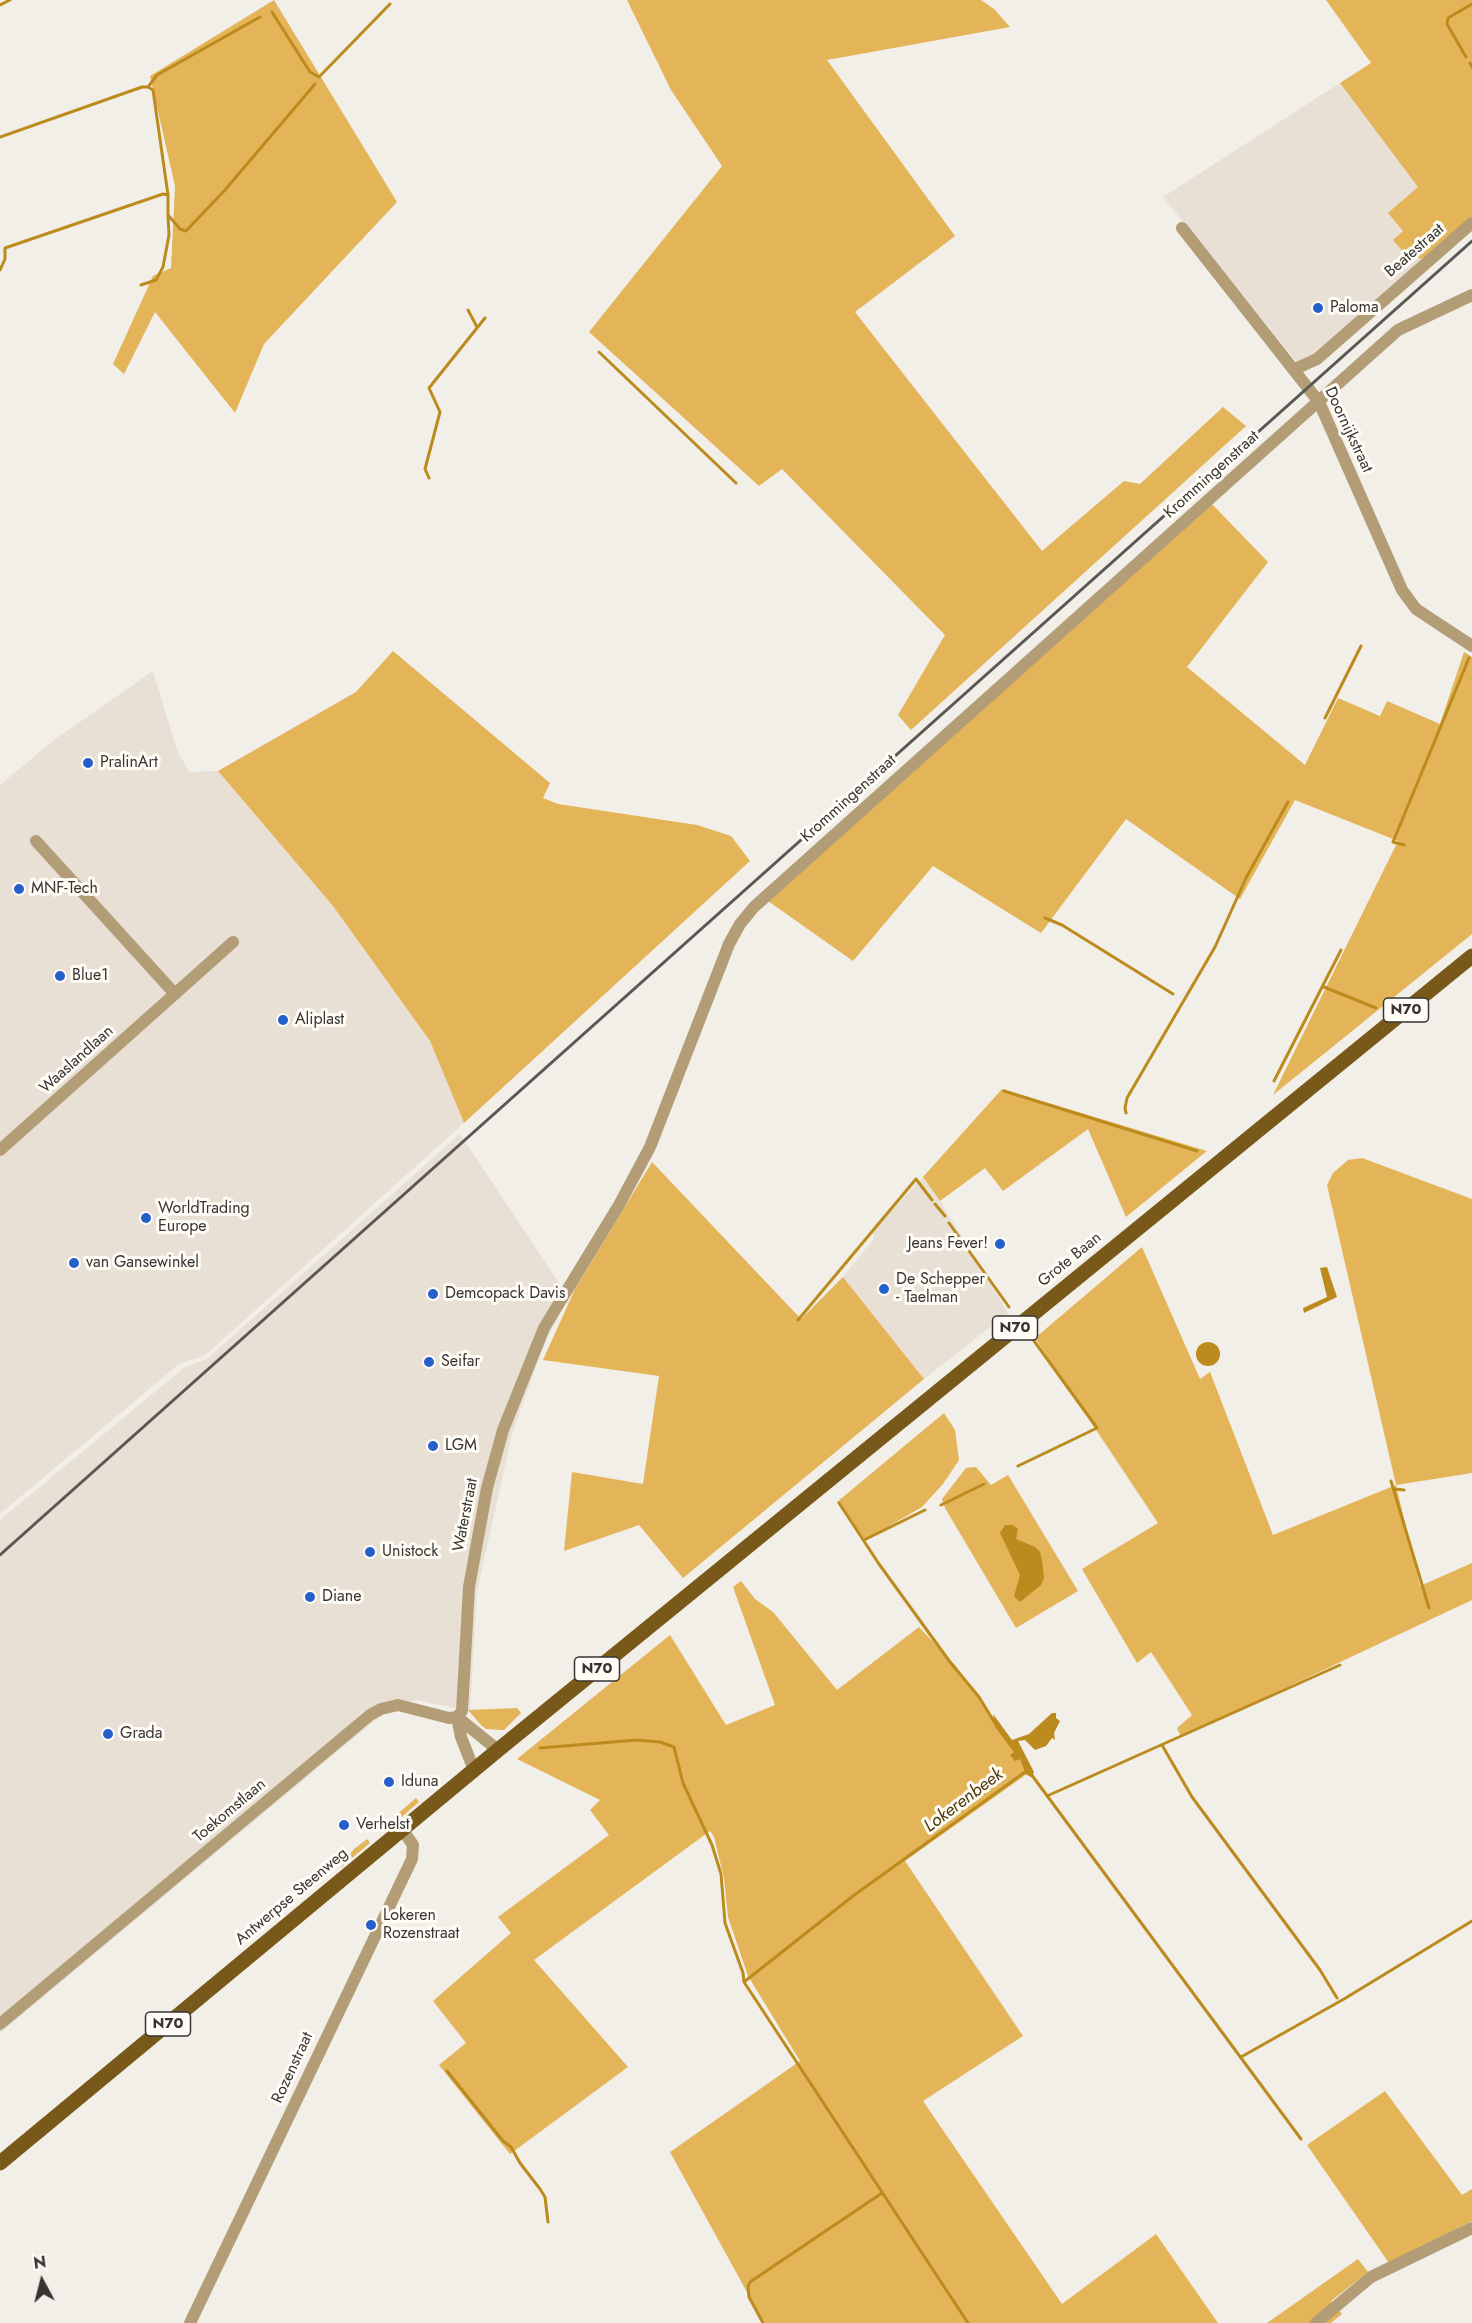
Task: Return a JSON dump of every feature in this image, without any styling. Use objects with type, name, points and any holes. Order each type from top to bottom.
[{"type":"main road","name":"Grote Baan","points":[[691,1592],[1472,956]]},
{"type":"main road","name":"Antwerpse Steenweg","points":[[0,2163],[691,1592]]},
{"type":"street","name":"Beatestraat","points":[[1294,369],[1317,359],[1472,223]]},
{"type":"street","name":"Doornijkstraat","points":[[1182,228],[1319,402],[1402,590],[1416,609],[1472,646]]},
{"type":"street","name":"Krommingenstraat","points":[[544,1328],[636,1176],[650,1147],[729,945],[740,924],[754,907],[1398,330],[1472,295]]},
{"type":"street","points":[[36,841],[175,994]]},
{"type":"street","name":"Waaslandlaan","points":[[0,1150],[233,942]]},
{"type":"street","name":"Waterstraat","points":[[457,1716],[462,1711],[469,1587],[487,1488],[503,1430],[544,1328]]},
{"type":"street","name":"Toekomstlaan","points":[[0,2024],[370,1715],[386,1707],[398,1706],[449,1718],[457,1716],[481,1733],[498,1750]]},
{"type":"street","points":[[457,1716],[461,1737],[474,1770]]},
{"type":"street","name":"Rozenstraat","points":[[190,2323],[412,1859],[412,1845],[402,1829]]},
{"type":"street","points":[[1316,2323],[1371,2277],[1472,2228]]},
{"type":"shaded area","points":[[274,0],[397,202],[264,344],[235,413],[155,312],[124,374],[113,364],[153,276],[171,268],[175,186],[150,76]]},
{"type":"shaded area","points":[[627,0],[981,0],[994,9],[1010,27],[827,60],[955,236],[855,312],[1042,551],[1124,481],[1140,484],[1223,407],[1246,426],[911,730],[898,715],[945,635],[782,469],[759,486],[589,332],[722,166],[671,90]]},
{"type":"shaded area","points":[[1326,0],[1472,0],[1472,217],[1425,259],[1408,257],[1393,240],[1403,231],[1388,213],[1418,187],[1340,83],[1371,63]]},
{"type":"shaded area","points":[[1340,83],[1419,187],[1403,231],[1393,240],[1425,259],[1300,366],[1163,197]]},
{"type":"shaded area","points":[[1211,503],[1268,562],[1187,667],[1305,765],[1338,698],[1380,716],[1387,701],[1440,724],[1464,652],[1472,657],[1472,934],[1273,1095],[1398,841],[1295,800],[1240,899],[1126,819],[1041,933],[933,866],[853,961],[768,901]]},
{"type":"shaded area","points":[[393,651],[550,783],[543,798],[558,804],[697,825],[731,836],[750,861],[464,1123],[430,1041],[333,906],[218,771],[356,692]]},
{"type":"shaded area","points":[[153,671],[177,750],[189,772],[218,771],[333,906],[430,1041],[464,1123],[212,1349],[203,1356],[179,1364],[0,1514],[0,785],[54,740]]},
{"type":"shaded area","points":[[1002,1089],[1207,1151],[1126,1217],[1088,1129],[1003,1191],[985,1168],[940,1201],[923,1177]]},
{"type":"shaded area","points":[[460,1134],[567,1295],[540,1355],[512,1434],[477,1591],[470,1711],[415,1700],[386,1711],[0,2033],[0,1520],[185,1367],[207,1359]]},
{"type":"shaded area","points":[[1362,1158],[1472,1199],[1472,1473],[1396,1485],[1327,1185],[1333,1173],[1348,1160]]},
{"type":"shaded area","points":[[652,1162],[801,1319],[843,1277],[924,1379],[683,1578],[639,1525],[564,1551],[572,1472],[643,1484],[659,1376],[543,1360],[575,1289]]},
{"type":"shaded area","points":[[923,1177],[1008,1313],[924,1379],[843,1277],[875,1237],[871,1233]]},
{"type":"shaded area","points":[[1142,1247],[1200,1379],[1210,1372],[1273,1535],[1396,1485],[1420,1586],[1472,1563],[1472,1600],[1181,1737],[1177,1728],[1192,1715],[1151,1652],[1137,1663],[1082,1569],[1158,1523],[1035,1338]]},
{"type":"shaded area","points":[[1327,1267],[1337,1297],[1304,1313],[1303,1308],[1327,1297],[1320,1268]]},
{"type":"shaded area","points":[[1208,1342],[1216,1346],[1220,1354],[1216,1362],[1208,1366],[1200,1362],[1196,1354],[1200,1346]]},
{"type":"shaded area","points":[[944,1413],[955,1430],[959,1460],[943,1484],[922,1507],[865,1540],[837,1502]]},
{"type":"shaded area","points":[[976,1467],[991,1485],[1008,1475],[1078,1591],[1016,1628],[945,1508],[942,1499],[966,1468]]},
{"type":"shaded area","points":[[1005,1525],[1013,1525],[1018,1529],[1016,1539],[1035,1547],[1040,1552],[1042,1560],[1044,1578],[1041,1585],[1020,1602],[1014,1596],[1020,1575],[1000,1533]]},
{"type":"shaded area","points":[[741,1581],[755,1599],[773,1612],[837,1690],[919,1627],[955,1665],[1031,1771],[905,1861],[1023,2036],[923,2101],[1062,2304],[1156,2234],[1218,2323],[764,2323],[670,2152],[800,2061],[748,1976],[728,1917],[724,1878],[714,1837],[710,1831],[534,1960],[628,2067],[510,2154],[439,2065],[466,2043],[433,2001],[511,1933],[498,1917],[609,1835],[590,1810],[600,1800],[517,1759],[670,1635],[726,1725],[775,1705],[733,1587]]},
{"type":"shaded area","points":[[517,1708],[521,1713],[504,1730],[486,1729],[468,1710]]},
{"type":"shaded area","points":[[1052,1713],[1056,1713],[1056,1718],[1060,1721],[1054,1733],[1055,1740],[1052,1738],[1046,1746],[1035,1750],[1025,1740],[1018,1741],[1034,1772],[1032,1776],[1025,1772],[1020,1759],[1015,1761],[1010,1755],[1014,1752],[995,1727],[993,1714],[1012,1740],[1029,1734]]},
{"type":"shaded area","points":[[416,1798],[419,1802],[397,1821],[394,1817]]},
{"type":"shaded area","points":[[367,1839],[370,1843],[340,1868],[353,1850]]},
{"type":"shaded area","points":[[1385,2091],[1462,2195],[1472,2189],[1472,2221],[1389,2263],[1307,2145]]},
{"type":"shaded area","points":[[1358,2259],[1368,2272],[1331,2301],[1342,2314],[1331,2323],[1267,2323]]},
{"type":"waterway","points":[[0,5],[10,0]]},
{"type":"waterway","points":[[272,12],[310,72],[319,77],[390,4]]},
{"type":"waterway","points":[[1466,57],[1447,24],[1448,18],[1472,4]]},
{"type":"waterway","points":[[148,87],[157,75],[260,17]]},
{"type":"waterway","points":[[1470,63],[1472,67]]},
{"type":"waterway","points":[[0,270],[5,259],[5,248],[163,194],[168,195],[168,215],[180,229],[186,231],[225,190],[315,84]]},
{"type":"waterway","points":[[0,137],[142,87],[148,87],[153,90],[168,195]]},
{"type":"waterway","points":[[141,285],[156,280],[163,267],[169,235],[168,216]]},
{"type":"waterway","points":[[468,310],[477,327]]},
{"type":"waterway","points":[[429,478],[425,469],[440,412],[429,388],[485,318]]},
{"type":"waterway","points":[[599,352],[736,483]]},
{"type":"waterway","points":[[1325,718],[1361,646]]},
{"type":"waterway","points":[[1404,845],[1393,842],[1469,658]]},
{"type":"waterway","points":[[1126,1113],[1127,1098],[1215,947],[1246,878],[1288,802]]},
{"type":"waterway","points":[[1045,918],[1062,925],[1173,994]]},
{"type":"waterway","points":[[1274,1081],[1341,950]]},
{"type":"waterway","points":[[1324,987],[1376,1008]]},
{"type":"waterway","points":[[1004,1091],[1197,1151]]},
{"type":"waterway","points":[[798,1320],[916,1179],[932,1200]]},
{"type":"waterway","points":[[935,1204],[945,1216]]},
{"type":"waterway","points":[[949,1223],[1009,1307]]},
{"type":"waterway","points":[[1018,1466],[1097,1428],[1032,1338]]},
{"type":"waterway","points":[[1391,1481],[1429,1608]]},
{"type":"waterway","points":[[941,1505],[984,1484]]},
{"type":"waterway","points":[[1395,1489],[1404,1490]]},
{"type":"waterway","points":[[839,1503],[879,1564],[950,1662],[979,1697],[996,1725]]},
{"type":"waterway","points":[[864,1540],[925,1510]]},
{"type":"waterway","points":[[1047,1796],[1340,1665]]},
{"type":"waterway","name":"Lokerenbeek","points":[[540,1748],[637,1740],[660,1742],[674,1747],[683,1783],[712,1845],[721,1874],[725,1923],[743,1973],[744,1982],[968,2323]]},
{"type":"waterway","points":[[1162,1745],[1192,1797],[1320,1970],[1337,1998]]},
{"type":"waterway","name":"Lokerenbeek","points":[[744,1982],[853,1896],[1025,1772],[1032,1776]]},
{"type":"waterway","name":"Lokerenbeek","points":[[1031,1774],[1301,2139]]},
{"type":"waterway","name":"Lokerenbeek","points":[[1241,2057],[1344,1999],[1472,1921]]},
{"type":"waterway","points":[[447,2071],[503,2141],[511,2147],[540,2189],[545,2197],[548,2222]]},
{"type":"waterway","points":[[763,2323],[749,2297],[750,2282],[882,2193]]},
{"type":"railway","points":[[0,1555],[1472,241]]},
{"type":"place","name":"Paloma","points":[[1318,308]]},
{"type":"place","name":"PralinArt","points":[[88,763]]},
{"type":"place","name":"MNF-Tech","points":[[19,889]]},
{"type":"place","name":"Blue1","points":[[60,976]]},
{"type":"place","name":"Aliplast","points":[[283,1020]]},
{"type":"place","name":"WorldTrading Europe","points":[[146,1218]]},
{"type":"place","name":"Jeans Fever!","points":[[1000,1244]]},
{"type":"place","name":"van Gansewinkel","points":[[74,1263]]},
{"type":"place","name":"De Schepper - Taelman","points":[[884,1289]]},
{"type":"place","name":"Demcopack Davis","points":[[433,1294]]},
{"type":"place","name":"Seifar","points":[[429,1362]]},
{"type":"place","name":"LGM","points":[[433,1446]]},
{"type":"place","name":"Unistock","points":[[370,1552]]},
{"type":"place","name":"Diane","points":[[310,1597]]},
{"type":"place","name":"Grada","points":[[108,1734]]},
{"type":"place","name":"Iduna","points":[[389,1782]]},
{"type":"place","name":"Verhelst","points":[[344,1825]]},
{"type":"place","name":"Lokeren Rozenstraat","points":[[371,1925]]}]
